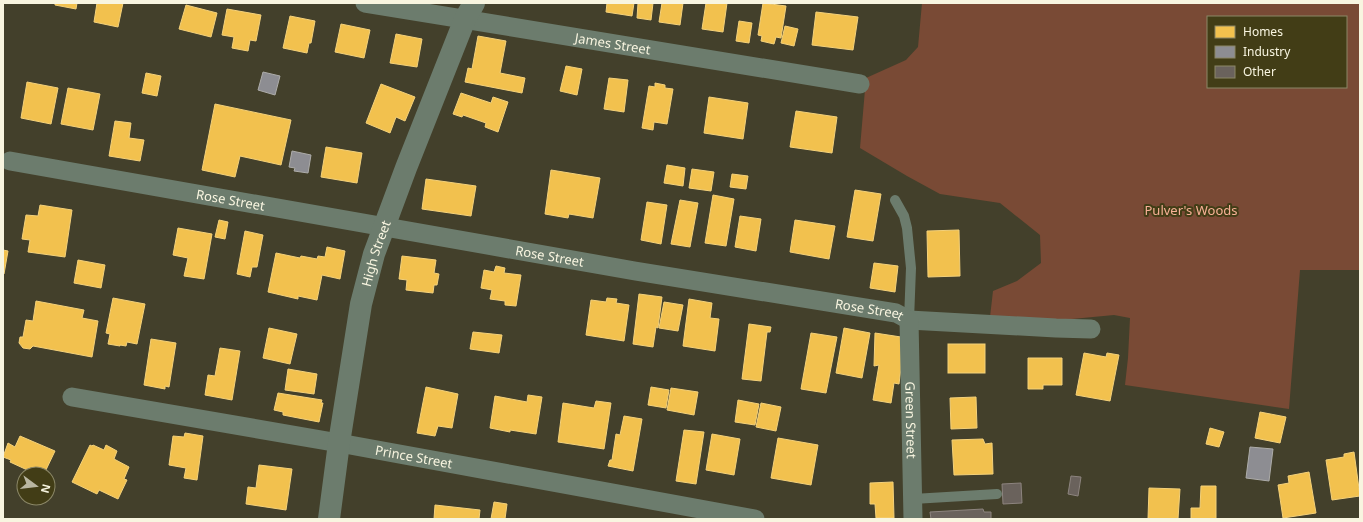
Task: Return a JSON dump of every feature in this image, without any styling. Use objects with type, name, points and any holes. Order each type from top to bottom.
[{"type":"street","name":"James Street","points":[[365,3],[470,11],[860,84]]},
{"type":"street","name":"High Street","points":[[328,519],[361,304],[374,254],[383,227],[470,11]]},
{"type":"street","name":"Rose Street","points":[[10,160],[383,227],[896,313],[909,320],[1091,329]]},
{"type":"street","name":"Green Street","points":[[909,320],[913,519]]},
{"type":"street","name":"Prince Street","points":[[72,397],[339,443],[755,519]]},
{"type":"lane","points":[[895,200],[904,216],[906,228],[910,268],[909,320]]},
{"type":"lane","points":[[913,499],[997,494]]},
{"type":"green space","name":"Pulver's Woods","points":[[922,3],[1360,3],[1360,270],[1300,270],[1289,409],[1125,385],[1130,318],[1114,315],[1051,321],[990,317],[993,291],[1017,281],[1041,263],[1040,235],[1000,203],[940,194],[860,148],[866,78],[906,60],[918,47]]},
{"type":"building: Homes","points":[[55,3],[77,3],[76,9],[55,5]]},
{"type":"building: Homes","points":[[97,3],[123,3],[118,27],[94,22]]},
{"type":"building: Homes","points":[[607,3],[634,3],[632,16],[606,12]]},
{"type":"building: Homes","points":[[638,3],[653,3],[651,20],[637,18]]},
{"type":"building: Homes","points":[[662,3],[683,3],[680,25],[659,22]]},
{"type":"building: Homes","points":[[706,3],[727,3],[723,32],[702,29]]},
{"type":"building: Homes","points":[[763,3],[786,6],[781,38],[776,37],[774,44],[761,41],[762,36],[758,35]]},
{"type":"building: Homes","points":[[186,5],[217,13],[211,37],[179,29]]},
{"type":"building: Homes","points":[[227,9],[261,15],[256,41],[250,40],[248,51],[232,48],[234,37],[222,35]]},
{"type":"building: Homes","points":[[816,12],[858,17],[853,50],[812,45]]},
{"type":"building: Homes","points":[[290,16],[315,21],[311,43],[309,43],[307,53],[283,48]]},
{"type":"building: Homes","points":[[739,21],[752,23],[749,43],[736,41]]},
{"type":"building: Homes","points":[[341,24],[370,30],[364,58],[335,52]]},
{"type":"building: Homes","points":[[785,26],[798,29],[794,46],[781,43]]},
{"type":"building: Homes","points":[[396,34],[422,39],[417,67],[390,63]]},
{"type":"building: Homes","points":[[478,36],[506,41],[500,73],[525,78],[522,93],[465,82],[468,68],[472,69]]},
{"type":"building: Homes","points":[[566,66],[582,69],[577,95],[560,91]]},
{"type":"building: Homes","points":[[146,73],[161,76],[157,96],[142,93]]},
{"type":"building: Homes","points":[[609,78],[628,80],[624,112],[604,109]]},
{"type":"building: Homes","points":[[27,82],[58,88],[51,124],[21,118]]},
{"type":"building: Homes","points":[[655,83],[665,85],[665,88],[673,89],[667,124],[654,122],[653,130],[642,128],[649,86],[655,87]]},
{"type":"building: Homes","points":[[381,84],[415,97],[405,121],[396,117],[390,133],[366,123]]},
{"type":"building: Homes","points":[[68,88],[100,94],[93,130],[61,124]]},
{"type":"building: Homes","points":[[461,93],[491,103],[493,97],[508,102],[498,132],[485,127],[486,123],[463,115],[462,117],[453,114]]},
{"type":"building: Homes","points":[[709,97],[748,103],[743,139],[704,133]]},
{"type":"building: Homes","points":[[215,104],[291,120],[281,165],[240,156],[235,177],[202,170]]},
{"type":"building: Homes","points":[[796,111],[837,117],[832,153],[790,147]]},
{"type":"building: Homes","points":[[115,121],[131,123],[129,138],[144,140],[140,161],[109,156]]},
{"type":"building: Homes","points":[[326,147],[362,153],[357,183],[321,177]]},
{"type":"building: Homes","points":[[667,165],[685,168],[683,186],[664,183]]},
{"type":"building: Homes","points":[[692,169],[714,172],[711,191],[689,188]]},
{"type":"building: Homes","points":[[551,170],[600,178],[593,218],[569,214],[568,218],[545,214]]},
{"type":"building: Homes","points":[[732,174],[748,176],[746,189],[730,187]]},
{"type":"building: Homes","points":[[426,179],[476,186],[471,216],[422,209]]},
{"type":"building: Homes","points":[[855,190],[881,194],[873,241],[847,237]]},
{"type":"building: Homes","points":[[713,195],[734,199],[726,246],[705,243]]},
{"type":"building: Homes","points":[[680,200],[698,203],[690,247],[671,244]]},
{"type":"building: Homes","points":[[647,202],[667,205],[661,244],[641,240]]},
{"type":"building: Homes","points":[[40,205],[72,210],[65,257],[28,252],[30,240],[22,239],[26,215],[38,216]]},
{"type":"building: Homes","points":[[740,216],[761,219],[756,251],[735,247]]},
{"type":"building: Homes","points":[[219,220],[228,222],[225,239],[215,237]]},
{"type":"building: Homes","points":[[795,220],[835,226],[829,259],[790,252]]},
{"type":"building: Homes","points":[[178,228],[212,234],[204,279],[184,276],[188,258],[173,255]]},
{"type":"building: Homes","points":[[959,230],[960,276],[928,277],[927,231]]},
{"type":"building: Homes","points":[[245,231],[263,235],[257,267],[252,267],[250,277],[237,274]]},
{"type":"building: Homes","points":[[327,247],[345,251],[340,279],[322,275],[317,300],[298,296],[298,299],[268,292],[276,253],[300,258],[301,256],[317,259],[318,256],[325,257]]},
{"type":"building: Homes","points":[[3,250],[8,251],[4,274],[3,274]]},
{"type":"building: Homes","points":[[402,256],[436,260],[434,273],[439,274],[437,285],[434,285],[433,293],[406,290],[407,280],[399,279]]},
{"type":"building: Homes","points":[[78,260],[105,265],[101,288],[74,283]]},
{"type":"building: Homes","points":[[874,263],[898,266],[895,292],[870,288]]},
{"type":"building: Homes","points":[[496,266],[505,268],[504,273],[521,275],[516,306],[505,305],[505,301],[490,299],[492,290],[481,288],[484,270],[494,272]]},
{"type":"building: Homes","points":[[639,294],[662,297],[658,328],[656,327],[653,347],[633,344]]},
{"type":"building: Homes","points":[[113,298],[145,304],[137,344],[127,342],[126,346],[120,346],[108,344],[110,334],[106,333]]},
{"type":"building: Homes","points":[[607,298],[617,299],[616,303],[629,305],[624,341],[586,335],[591,300],[606,302]]},
{"type":"building: Homes","points":[[689,299],[712,303],[710,318],[719,319],[715,351],[683,346]]},
{"type":"building: Homes","points":[[36,301],[84,310],[82,318],[98,321],[92,357],[33,346],[30,349],[23,348],[19,343],[20,337],[23,337],[26,320],[33,321]]},
{"type":"building: Homes","points":[[664,302],[683,305],[678,331],[659,328]]},
{"type":"building: Homes","points":[[749,324],[771,327],[770,332],[767,332],[761,381],[742,379]]},
{"type":"building: Homes","points":[[269,328],[297,334],[290,364],[263,358]]},
{"type":"building: Homes","points":[[844,328],[870,333],[862,378],[836,373]]},
{"type":"building: Homes","points":[[473,332],[502,335],[499,353],[470,349]]},
{"type":"building: Homes","points":[[811,333],[837,337],[826,393],[801,389]]},
{"type":"building: Homes","points":[[875,333],[901,337],[901,368],[899,384],[894,383],[891,403],[873,400],[879,365],[874,366]]},
{"type":"building: Homes","points":[[151,339],[176,343],[169,387],[165,386],[165,389],[144,385]]},
{"type":"building: Homes","points":[[948,344],[985,344],[985,373],[948,373]]},
{"type":"building: Homes","points":[[220,348],[240,351],[232,400],[205,395],[208,375],[215,376]]},
{"type":"building: Homes","points":[[1084,353],[1106,357],[1107,353],[1119,355],[1110,401],[1076,395]]},
{"type":"building: Homes","points":[[1028,358],[1062,358],[1062,385],[1043,385],[1043,389],[1028,389]]},
{"type":"building: Homes","points":[[288,369],[317,374],[314,394],[285,390]]},
{"type":"building: Homes","points":[[426,387],[458,394],[452,428],[438,426],[435,436],[417,433]]},
{"type":"building: Homes","points":[[651,387],[669,390],[666,408],[648,405]]},
{"type":"building: Homes","points":[[671,388],[698,392],[694,415],[667,410]]},
{"type":"building: Homes","points":[[278,393],[322,400],[321,403],[323,403],[319,422],[283,415],[283,412],[274,410]]},
{"type":"building: Homes","points":[[528,395],[542,397],[536,434],[510,430],[510,432],[490,428],[495,396],[527,402]]},
{"type":"building: Homes","points":[[976,397],[977,428],[951,429],[950,398]]},
{"type":"building: Homes","points":[[738,400],[759,404],[755,425],[735,422]]},
{"type":"building: Homes","points":[[596,401],[611,403],[604,449],[558,442],[563,403],[594,408]]},
{"type":"building: Homes","points":[[761,403],[781,407],[776,431],[756,427]]},
{"type":"building: Homes","points":[[1260,412],[1286,417],[1280,443],[1255,438]]},
{"type":"building: Homes","points":[[624,416],[642,419],[633,471],[608,466],[610,460],[612,460],[616,434],[620,435]]},
{"type":"building: Homes","points":[[1210,428],[1224,432],[1219,447],[1206,444]]},
{"type":"building: Homes","points":[[684,430],[704,432],[696,484],[676,481]]},
{"type":"building: Homes","points":[[185,433],[203,436],[197,480],[184,478],[186,468],[169,465],[173,436],[184,437]]},
{"type":"building: Homes","points":[[712,434],[740,439],[734,475],[706,470]]},
{"type":"building: Homes","points":[[20,436],[55,451],[48,466],[19,466],[10,462],[11,460],[3,457],[8,443],[15,447]]},
{"type":"building: Homes","points":[[778,438],[818,445],[811,485],[771,478]]},
{"type":"building: Homes","points":[[983,439],[985,444],[992,443],[993,474],[954,475],[952,440]]},
{"type":"building: Homes","points":[[90,445],[104,450],[106,445],[117,451],[114,459],[129,467],[124,479],[127,480],[118,499],[99,490],[97,494],[72,482]]},
{"type":"building: Homes","points":[[1354,452],[1360,496],[1332,500],[1326,460],[1344,457],[1344,454]]},
{"type":"building: Homes","points":[[259,465],[292,469],[286,510],[246,504],[248,487],[256,488]]},
{"type":"building: Homes","points":[[1309,472],[1316,513],[1283,518],[1278,485],[1289,483],[1288,476]]},
{"type":"building: Homes","points":[[893,482],[894,518],[876,518],[875,504],[870,504],[870,483]]},
{"type":"building: Homes","points":[[1201,486],[1216,486],[1216,519],[1191,519],[1191,508],[1200,508]]},
{"type":"building: Homes","points":[[1149,488],[1180,489],[1178,519],[1148,519]]},
{"type":"building: Homes","points":[[494,502],[507,504],[505,519],[491,519]]},
{"type":"building: Homes","points":[[435,505],[480,510],[479,519],[434,519]]},
{"type":"building: Industry","points":[[263,72],[280,76],[275,95],[258,90]]},
{"type":"building: Industry","points":[[292,151],[311,155],[308,173],[294,171],[295,168],[289,167]]},
{"type":"building: Industry","points":[[1250,447],[1273,449],[1269,481],[1246,478]]},
{"type":"building: Other","points":[[1071,476],[1081,477],[1078,496],[1068,494]]},
{"type":"building: Other","points":[[1021,483],[1022,503],[1003,504],[1002,484]]},
{"type":"building: Other","points":[[983,509],[984,512],[991,512],[991,519],[931,519],[930,512]]}]
